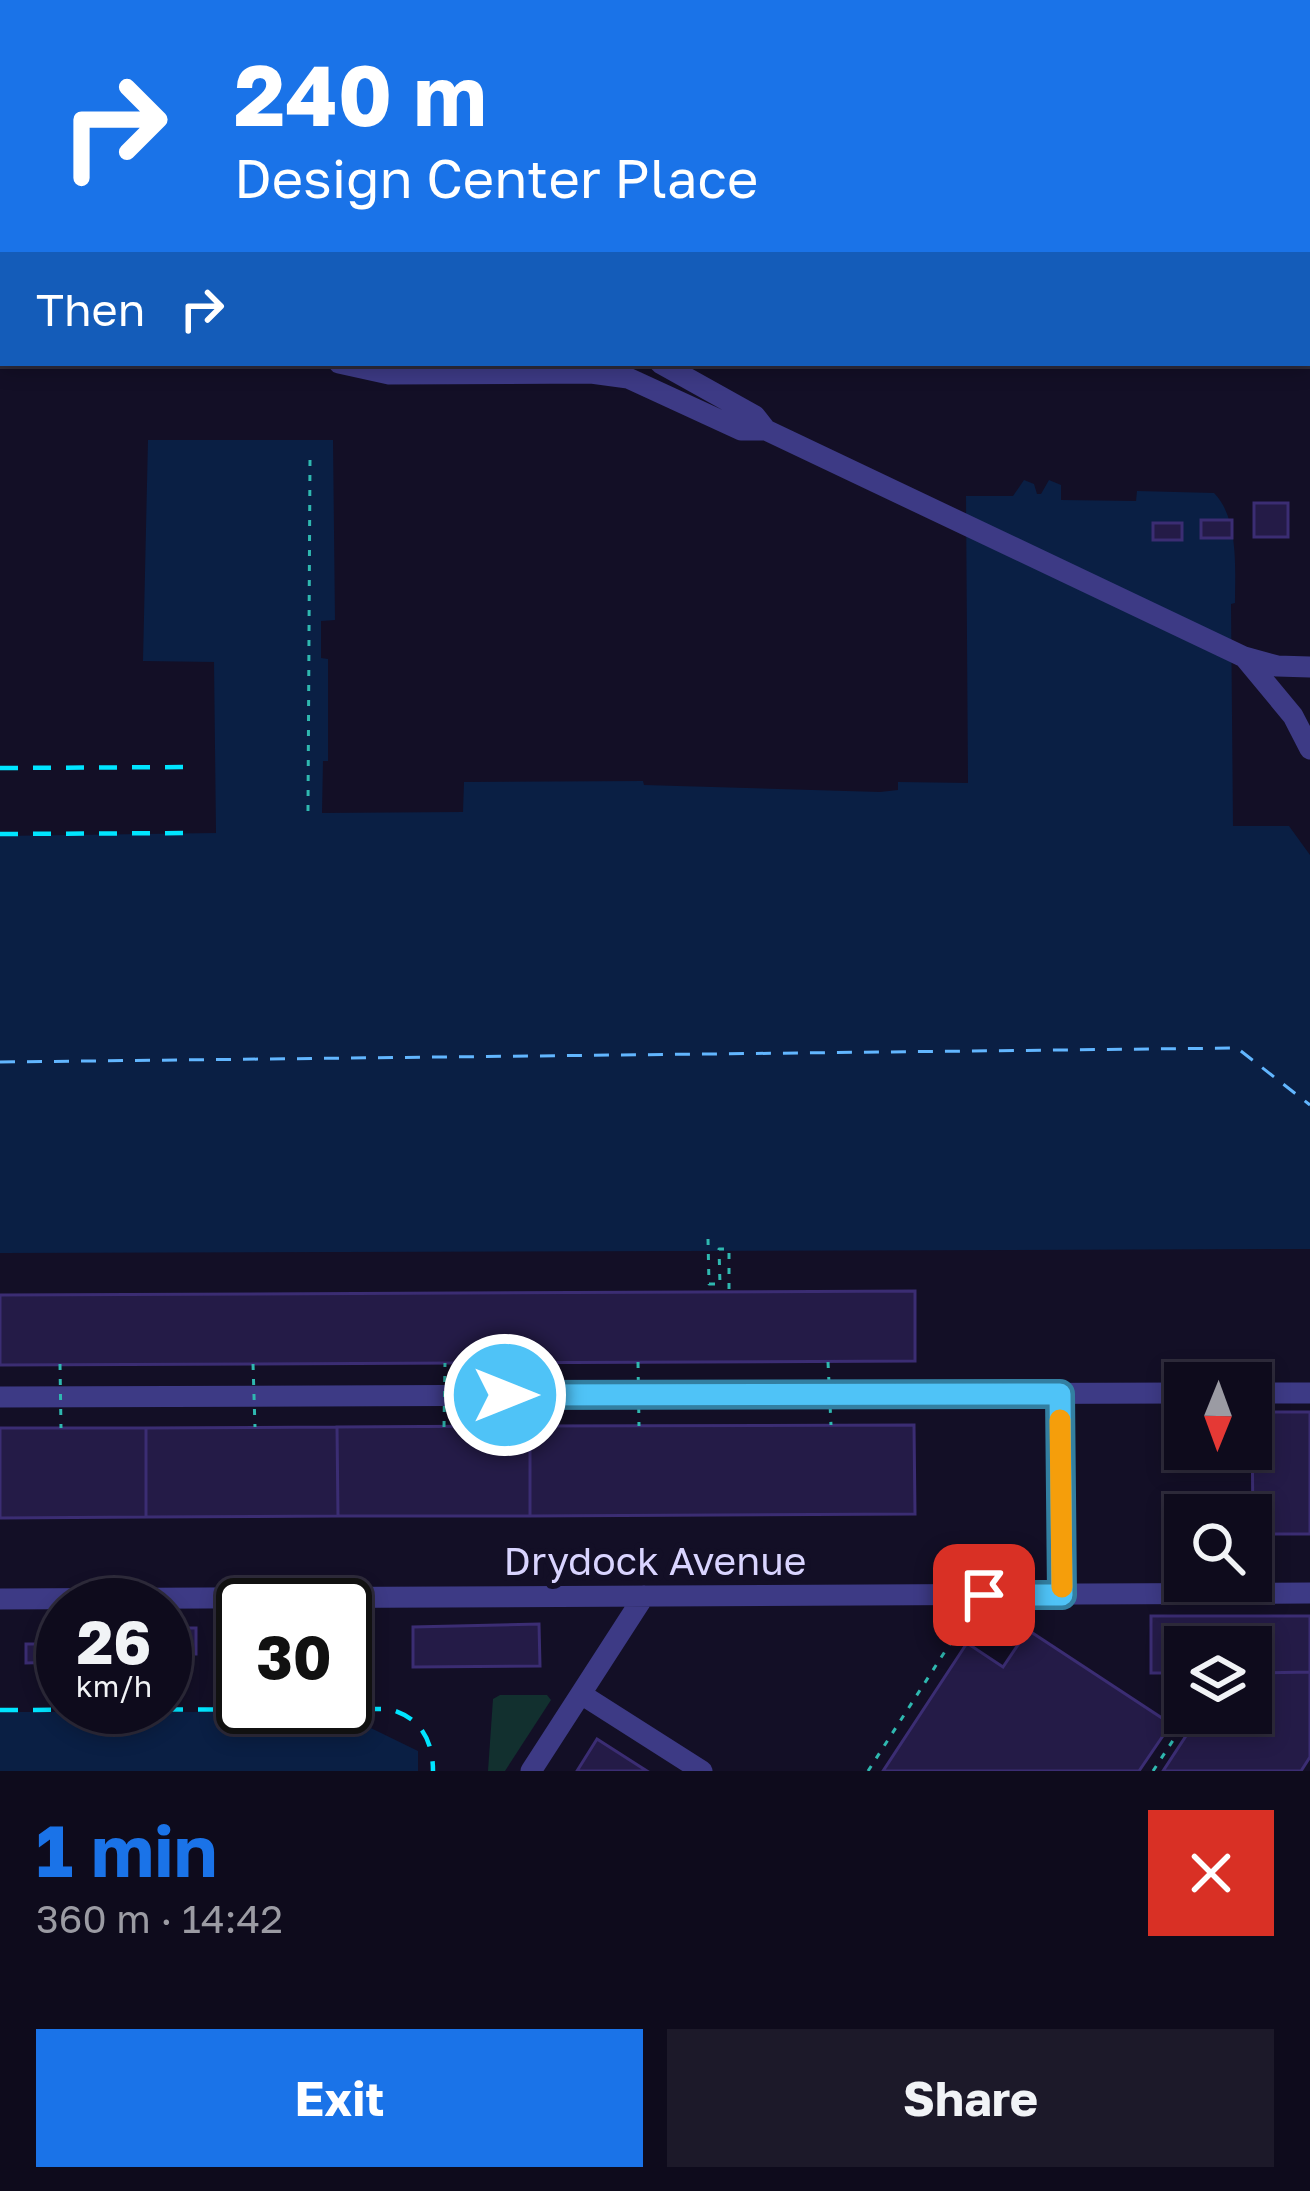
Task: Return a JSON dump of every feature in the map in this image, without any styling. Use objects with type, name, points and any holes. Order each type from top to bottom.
[{"type":"street","points":[[352,366],[388,374],[591,373],[628,378],[741,430],[766,430]]},
{"type":"street","points":[[665,366],[754,416],[766,430],[1244,657],[1277,666],[1310,667]]},
{"type":"street","points":[[1244,657],[1293,716],[1310,749]]},
{"type":"street","points":[[0,1397],[1164,1393]]},
{"type":"street","points":[[1272,1393],[1310,1393]]},
{"type":"street","points":[[1060,1394],[1062,1595]]},
{"type":"street","name":"Drydock Avenue","points":[[0,1599],[1310,1593]]},
{"type":"street","points":[[531,1771],[644,1596]]},
{"type":"street","points":[[581,1694],[702,1771]]},
{"type":"path","points":[[308,811],[310,460]]},
{"type":"path","points":[[308,631],[321,630]]},
{"type":"path","points":[[708,1239],[709,1284],[720,1284],[719,1250],[729,1249],[729,1292]]},
{"type":"path","points":[[638,1362],[639,1426]]},
{"type":"path","points":[[828,1362],[831,1425]]},
{"type":"path","points":[[444,1427],[445,1363]]},
{"type":"path","points":[[60,1364],[62,1428]]},
{"type":"path","points":[[253,1364],[255,1427]]},
{"type":"path","points":[[868,1771],[971,1610],[1021,1641]]},
{"type":"path","points":[[1154,1771],[1177,1734]]},
{"type":"green space","points":[[547,1695],[551,1700],[505,1771],[488,1771],[493,1699]]},
{"type":"water","points":[[148,440],[333,440],[335,620],[321,621],[321,658],[328,659],[328,761],[323,761],[322,813],[463,812],[464,782],[643,781],[644,785],[880,792],[898,790],[898,782],[968,783],[966,496],[1013,496],[1024,480],[1034,484],[1037,494],[1049,480],[1061,485],[1061,500],[1136,501],[1137,491],[1214,493],[1228,516],[1235,560],[1235,603],[1231,604],[1233,826],[1289,826],[1310,855],[1310,1249],[0,1253],[0,836],[216,833],[214,662],[143,661]]},
{"type":"water","points":[[0,1712],[36,1712],[36,1734],[192,1734],[192,1712],[216,1712],[216,1734],[372,1734],[372,1729],[418,1751],[418,1771],[0,1771]]},
{"type":"building","points":[[1254,503],[1288,503],[1288,537],[1254,537]]},
{"type":"building","points":[[1201,520],[1232,520],[1232,538],[1201,538]]},
{"type":"building","points":[[1153,523],[1182,523],[1182,540],[1153,540]]},
{"type":"building","points":[[915,1291],[915,1361],[0,1365],[0,1295]]},
{"type":"building","points":[[1272,1412],[1310,1412],[1310,1534],[1272,1534],[1272,1494],[1253,1494],[1252,1470],[1272,1470]]},
{"type":"building","points":[[914,1425],[915,1514],[530,1516],[530,1426]]},
{"type":"building","points":[[530,1426],[530,1516],[338,1516],[337,1427]]},
{"type":"building","points":[[337,1427],[338,1516],[146,1517],[146,1428]]},
{"type":"building","points":[[0,1428],[146,1428],[146,1517],[0,1518]]},
{"type":"building","points":[[1151,1616],[1310,1616],[1310,1672],[1272,1673],[1272,1626],[1164,1626],[1164,1673],[1151,1673]]},
{"type":"building","points":[[539,1624],[540,1666],[413,1667],[413,1627]]},
{"type":"building","points":[[192,1628],[196,1628],[196,1654],[192,1654]]},
{"type":"building","points":[[1028,1630],[1164,1719],[1164,1734],[1139,1771],[883,1771],[967,1643],[1003,1667]]},
{"type":"building","points":[[26,1644],[36,1644],[36,1663],[26,1663]]},
{"type":"building","points":[[1310,1672],[1310,1757],[1301,1771],[1163,1771],[1187,1734],[1272,1734],[1272,1673]]},
{"type":"building","points":[[597,1739],[636,1764],[647,1771],[577,1771]]},
{"type":"ferry route","points":[[0,1062],[1237,1048],[1310,1105]]},
{"type":"railway","points":[[0,768],[195,767]]},
{"type":"railway","points":[[0,834],[195,833]]},
{"type":"railway","points":[[0,1710],[389,1709],[423,1731],[433,1771]]},
{"type":"slow traffic","points":[[1060,1420],[1062,1587]]},
{"type":"route","points":[[505,1395],[1060,1394],[1062,1595],[984,1595]]}]
